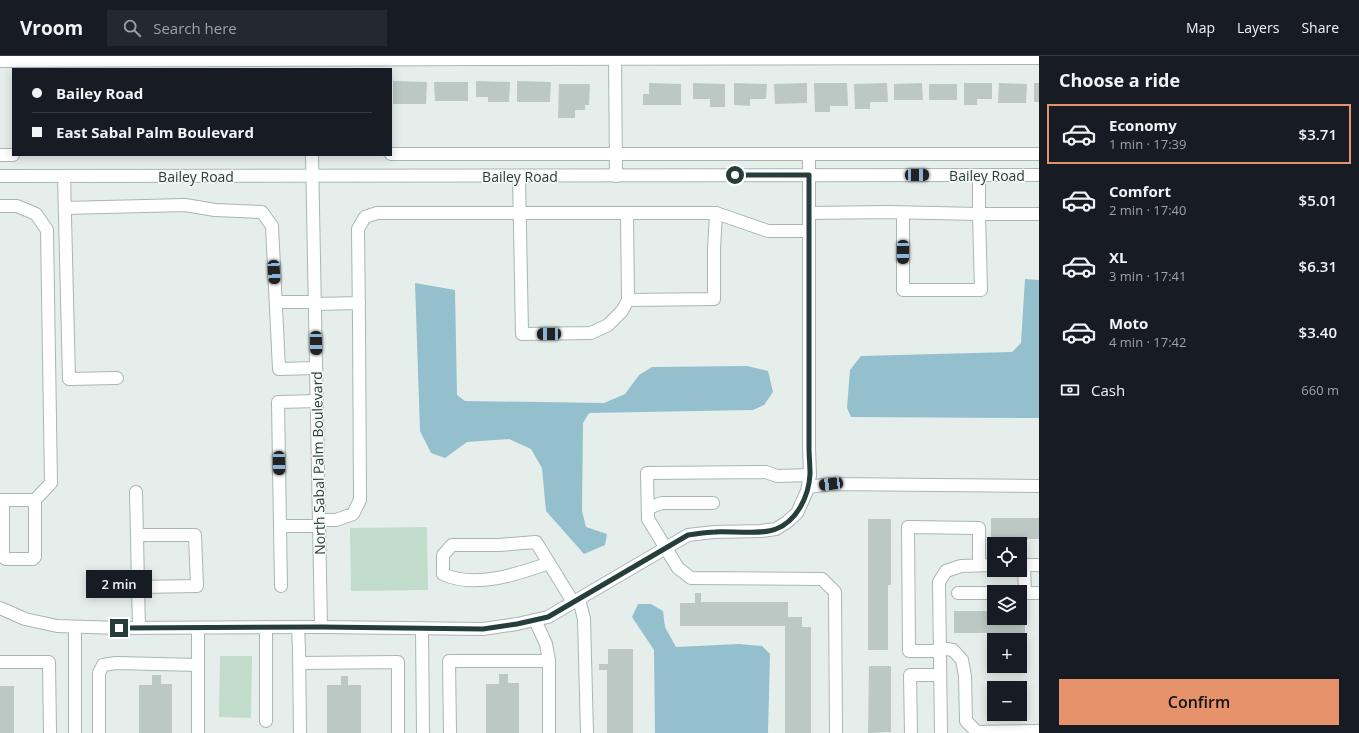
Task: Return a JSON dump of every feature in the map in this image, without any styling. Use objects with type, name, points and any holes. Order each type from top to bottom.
[{"type":"street","points":[[0,61],[484,57],[1039,58]]},
{"type":"street","points":[[615,57],[616,176]]},
{"type":"street","points":[[0,146],[0,155],[12,155]]},
{"type":"street","name":"Bailey Road","points":[[392,154],[1039,154]]},
{"type":"street","points":[[0,608],[25,619],[56,626],[75,627],[322,627],[483,629],[517,624],[548,617],[688,535],[714,532],[761,532],[776,529],[797,513],[807,491],[809,481],[809,154]]},
{"type":"street","name":"North Sabal Palm Boulevard","points":[[312,156],[322,627]]},
{"type":"street","points":[[903,214],[903,290],[981,290],[979,175]]},
{"type":"street","name":"Bailey Road","points":[[0,176],[1039,175]]},
{"type":"street","points":[[64,176],[69,378],[117,378]]},
{"type":"street","points":[[519,176],[522,334],[591,333],[608,325],[622,311],[628,300],[627,213]]},
{"type":"street","points":[[65,208],[185,205],[215,210],[262,212],[272,226],[279,368],[316,368]]},
{"type":"street","points":[[0,206],[17,206],[36,214],[47,230],[51,482],[35,500],[35,556],[33,559],[3,557],[2,500],[35,500]]},
{"type":"street","points":[[809,213],[888,212],[903,214],[1039,214]]},
{"type":"street","points":[[280,526],[336,520],[353,514],[360,500],[358,229],[365,217],[377,213],[716,213],[768,231],[809,231]]},
{"type":"street","points":[[628,300],[714,299],[716,213]]},
{"type":"street","points":[[276,302],[359,303]]},
{"type":"street","points":[[281,586],[278,402],[317,401]]},
{"type":"street","points":[[836,733],[836,592],[822,579],[691,578],[678,568],[648,518],[647,473],[766,472],[777,476],[831,484],[1039,486]]},
{"type":"street","points":[[136,492],[139,628]]},
{"type":"street","points":[[648,508],[662,503],[713,503]]},
{"type":"street","points":[[980,565],[980,528],[908,527],[909,651],[953,650],[962,660],[965,676],[966,721],[977,732],[1032,732]]},
{"type":"street","points":[[137,535],[195,535],[197,578],[197,586],[138,587]]},
{"type":"street","points":[[549,563],[512,576],[474,580],[453,579],[443,574],[443,555],[452,545],[499,545],[536,542],[549,563],[576,600],[584,619],[587,733]]},
{"type":"street","points":[[941,733],[939,582],[946,571],[961,566],[987,565]]},
{"type":"street","points":[[1027,565],[1039,565]]},
{"type":"street","points":[[958,593],[987,593]]},
{"type":"street","points":[[1027,593],[1039,593]]},
{"type":"street","points":[[535,620],[546,644],[549,661],[549,733]]},
{"type":"street","points":[[75,627],[75,733]]},
{"type":"street","points":[[266,627],[266,721]]},
{"type":"street","points":[[298,627],[300,663],[300,733]]},
{"type":"street","points":[[198,628],[198,733]]},
{"type":"street","points":[[422,628],[423,733]]},
{"type":"street","points":[[450,733],[449,660],[549,661]]},
{"type":"street","points":[[0,662],[49,662],[50,733]]},
{"type":"street","points":[[300,663],[398,662],[398,733]]},
{"type":"street","points":[[99,733],[99,674],[103,665],[116,663],[198,665]]},
{"type":"street","points":[[911,733],[910,675],[940,675]]},
{"type":"green space","points":[[427,527],[428,590],[351,591],[350,528]]},
{"type":"green space","points":[[220,656],[252,656],[251,718],[219,717]]},
{"type":"water","points":[[1025,279],[1039,280],[1039,418],[851,417],[847,408],[850,370],[861,356],[1012,352],[1021,343]]},
{"type":"water","points":[[415,283],[455,290],[457,395],[465,401],[604,403],[625,394],[639,375],[652,367],[747,366],[768,371],[773,392],[764,405],[753,410],[589,413],[583,423],[582,511],[586,527],[607,534],[605,545],[584,554],[546,511],[542,468],[531,449],[509,439],[467,442],[445,458],[431,453],[420,431]]},
{"type":"water","points":[[638,604],[651,604],[663,611],[665,627],[676,647],[739,644],[762,646],[770,654],[768,733],[655,733],[654,650],[632,617]]},
{"type":"building","points":[[393,81],[427,82],[426,104],[393,104]]},
{"type":"building","points":[[476,81],[510,82],[509,102],[488,102],[488,97],[476,97]]},
{"type":"building","points":[[517,81],[551,82],[550,102],[517,102]]},
{"type":"building","points":[[434,82],[468,82],[468,101],[435,101]]},
{"type":"building","points":[[649,83],[681,84],[681,105],[643,105],[643,94],[649,94]]},
{"type":"building","points":[[693,83],[725,84],[725,107],[710,107],[710,99],[693,99]]},
{"type":"building","points":[[734,83],[767,84],[766,99],[750,99],[750,106],[734,105]]},
{"type":"building","points":[[807,83],[807,103],[775,104],[774,84]]},
{"type":"building","points":[[814,83],[847,83],[848,106],[830,106],[830,112],[815,112]]},
{"type":"building","points":[[887,83],[888,102],[870,102],[870,109],[855,109],[854,84]]},
{"type":"building","points":[[922,83],[923,100],[894,100],[894,84]]},
{"type":"building","points":[[964,83],[992,83],[992,99],[977,99],[977,105],[964,105]]},
{"type":"building","points":[[999,83],[1027,84],[1026,103],[998,103]]},
{"type":"building","points":[[1034,83],[1039,83],[1039,102],[1034,102]]},
{"type":"building","points":[[559,84],[590,84],[589,105],[585,105],[585,110],[575,110],[575,118],[558,118]]},
{"type":"building","points":[[929,84],[957,84],[957,100],[929,100]]},
{"type":"building","points":[[991,518],[1039,518],[1039,539],[1027,539],[1027,537],[991,537]]},
{"type":"building","points":[[868,519],[891,519],[891,585],[888,585],[888,650],[868,650]]},
{"type":"building","points":[[695,593],[701,593],[701,602],[788,602],[788,617],[802,617],[802,627],[811,627],[811,733],[785,733],[785,626],[680,626],[680,603],[695,603]]},
{"type":"building","points":[[954,611],[987,611],[987,625],[1025,625],[1025,633],[954,633]]},
{"type":"building","points":[[608,649],[633,649],[633,733],[607,733],[607,670],[599,670],[599,664],[608,664]]},
{"type":"building","points":[[869,666],[891,666],[891,732],[868,733]]},
{"type":"building","points":[[499,674],[508,674],[508,683],[519,683],[519,733],[486,733],[486,684],[499,684]]},
{"type":"building","points":[[152,675],[161,675],[161,684],[172,684],[172,733],[139,733],[139,685],[152,685]]},
{"type":"building","points":[[341,676],[348,676],[348,685],[361,685],[361,733],[327,733],[327,685],[341,685]]},
{"type":"building","points":[[0,686],[14,686],[14,733],[0,733]]},
{"type":"route","points":[[119,628],[322,627],[483,629],[517,624],[548,617],[688,535],[714,532],[761,532],[776,529],[787,522],[797,513],[807,491],[810,475],[809,175],[735,175]]}]
